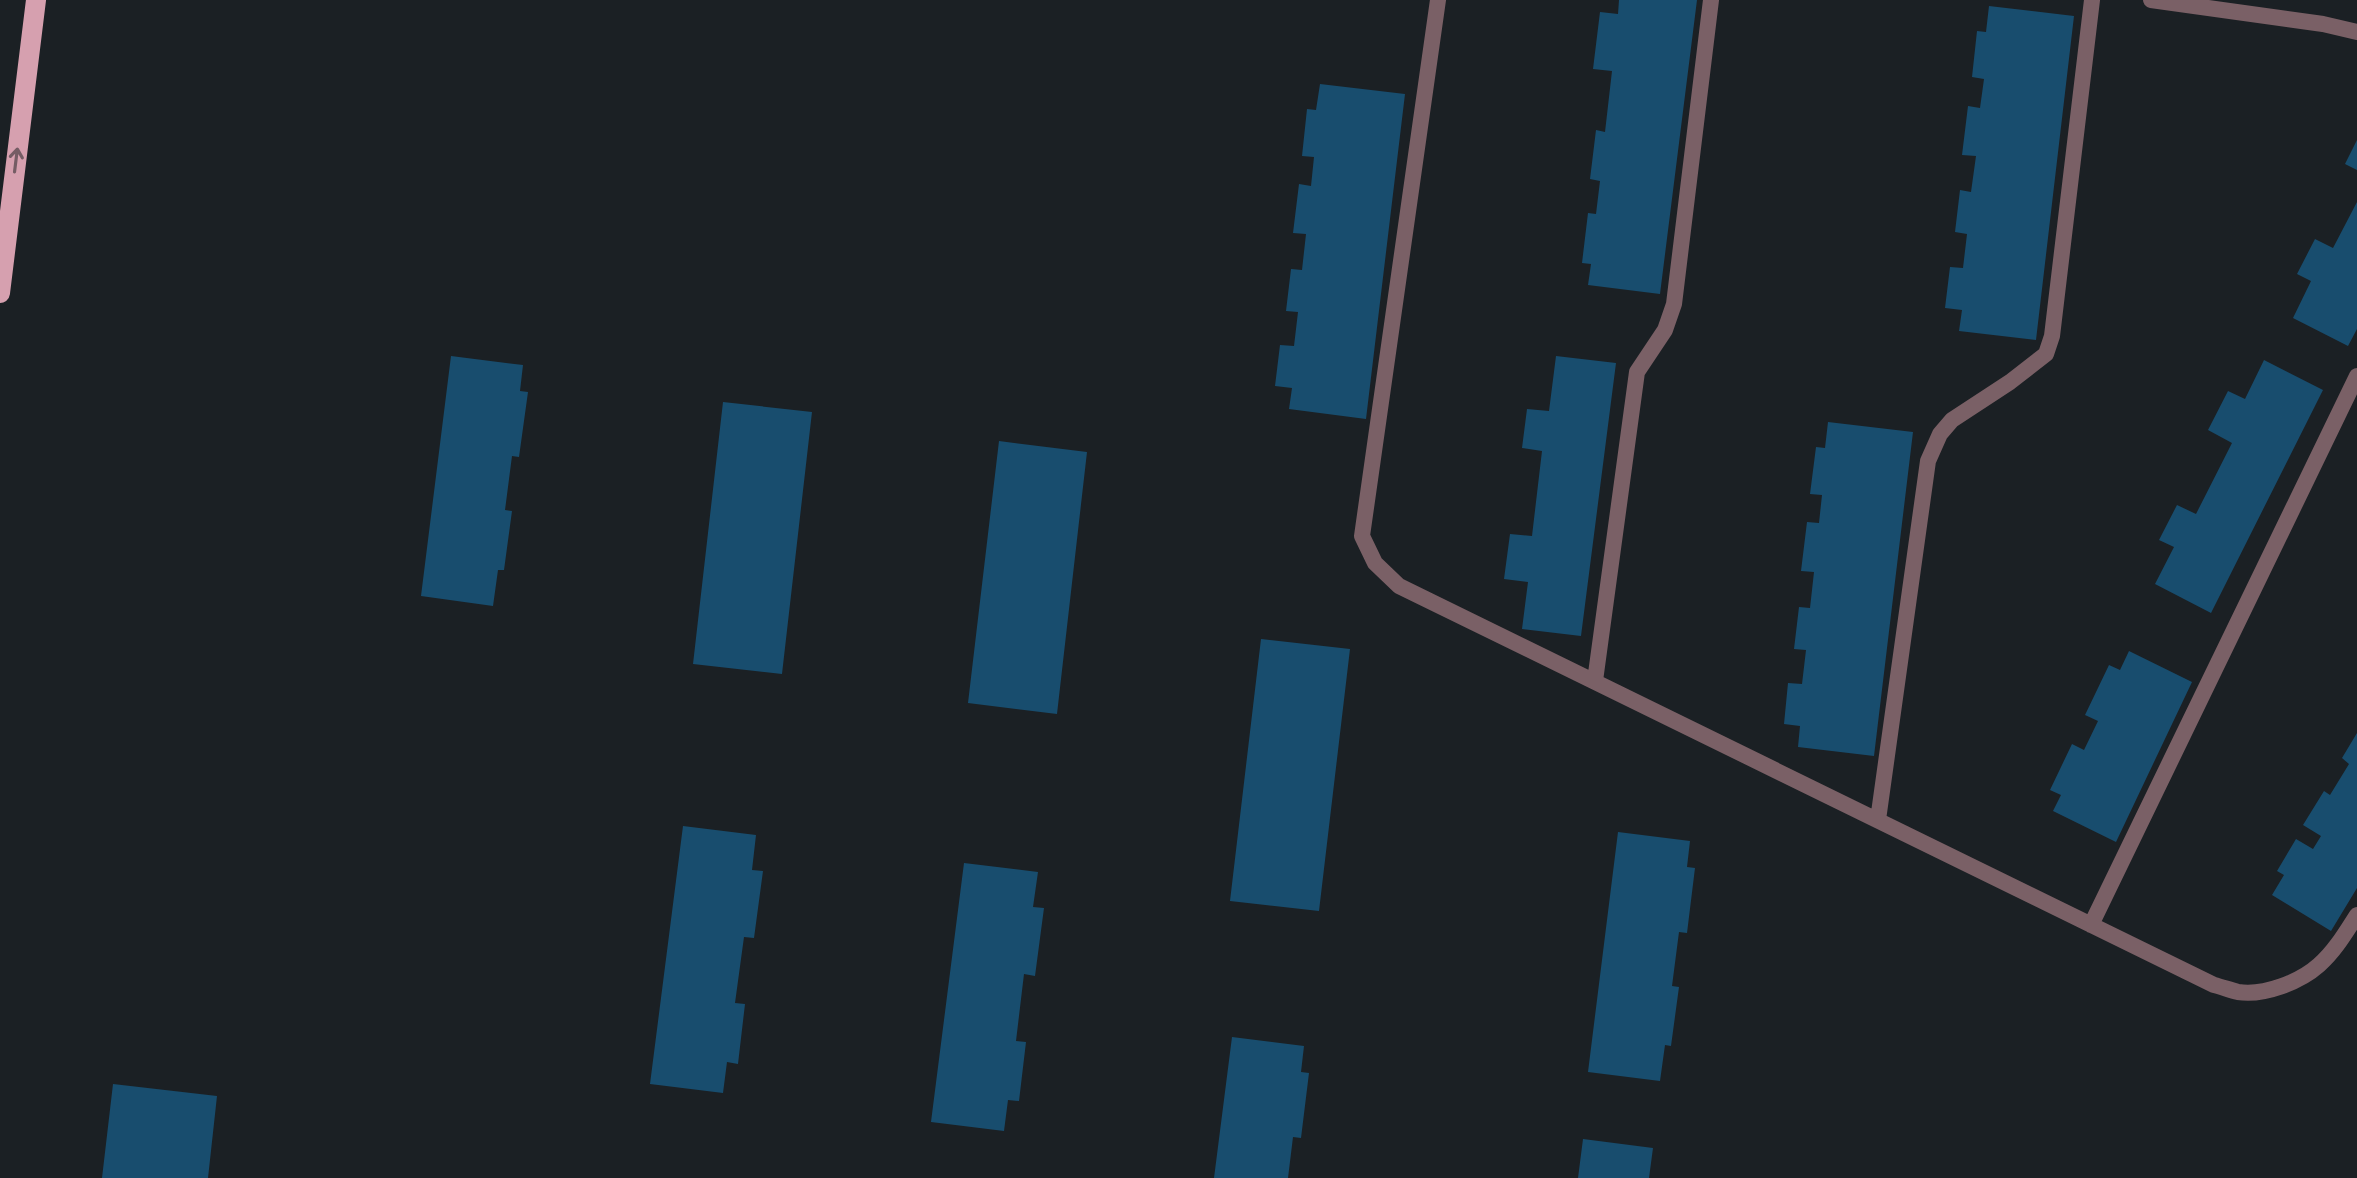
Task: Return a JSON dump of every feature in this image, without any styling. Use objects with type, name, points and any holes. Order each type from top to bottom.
[{"type":"main road","points":[[0,293],[36,0]]},
{"type":"street","points":[[1438,0],[1362,536],[1375,563],[1399,586],[2214,985],[2240,992],[2267,991],[2294,980],[2318,967],[2337,946],[2357,915]]},
{"type":"street","points":[[1595,681],[1637,372],[1665,330],[1674,304],[1711,0]]},
{"type":"street","points":[[1878,820],[1928,461],[1940,434],[1952,420],[2046,354],[2052,336],[2092,0]]},
{"type":"street","points":[[2151,0],[2323,24],[2357,32]]},
{"type":"street","points":[[2091,925],[2357,376]]},
{"type":"building","points":[[1619,0],[1697,0],[1660,294],[1588,285],[1591,264],[1582,263],[1588,213],[1596,214],[1600,181],[1590,179],[1596,130],[1605,132],[1612,71],[1593,69],[1600,12],[1618,14]]},
{"type":"building","points":[[1989,6],[2074,16],[2036,340],[1959,331],[1962,310],[1945,308],[1950,267],[1963,268],[1967,234],[1955,232],[1960,190],[1971,192],[1976,156],[1962,155],[1968,106],[1980,108],[1984,79],[1972,77],[1977,31],[1986,32]]},
{"type":"building","points":[[1320,84],[1405,94],[1366,419],[1289,409],[1292,388],[1275,386],[1280,345],[1294,346],[1298,312],[1286,311],[1291,269],[1302,270],[1306,234],[1293,233],[1299,184],[1311,186],[1314,157],[1302,156],[1307,109],[1316,110]]},
{"type":"building","points":[[2357,140],[2357,170],[2345,164]]},
{"type":"building","points":[[2357,202],[2357,329],[2348,346],[2293,318],[2311,281],[2297,274],[2315,239],[2333,248]]},
{"type":"building","points":[[451,356],[523,365],[520,391],[528,392],[519,457],[512,456],[505,510],[512,511],[504,570],[498,570],[493,606],[421,596]]},
{"type":"building","points":[[1556,356],[1616,363],[1581,636],[1522,629],[1528,582],[1504,579],[1510,534],[1532,536],[1542,451],[1522,448],[1527,409],[1549,411]]},
{"type":"building","points":[[2264,360],[2323,390],[2211,613],[2155,584],[2174,547],[2159,540],[2177,505],[2196,514],[2232,443],[2208,430],[2228,391],[2245,399]]},
{"type":"building","points":[[723,402],[812,412],[782,674],[693,664]]},
{"type":"building","points":[[1828,422],[1913,432],[1874,756],[1798,747],[1800,726],[1784,724],[1788,683],[1802,684],[1806,650],[1794,649],[1799,607],[1810,608],[1814,572],[1801,571],[1807,522],[1819,523],[1822,495],[1810,494],[1816,447],[1825,448]]},
{"type":"building","points":[[999,441],[1087,452],[1057,714],[968,703]]},
{"type":"building","points":[[1261,639],[1350,649],[1319,911],[1230,901]]},
{"type":"building","points":[[2129,651],[2192,682],[2116,842],[2053,811],[2061,795],[2050,790],[2072,744],[2084,750],[2098,721],[2085,715],[2109,665],[2120,670]]},
{"type":"building","points":[[2357,733],[2357,888],[2331,931],[2272,895],[2284,875],[2277,871],[2296,839],[2313,849],[2321,836],[2303,825],[2324,791],[2330,795],[2349,764],[2342,758]]},
{"type":"building","points":[[683,826],[756,835],[752,870],[763,871],[754,938],[744,937],[735,1003],[745,1004],[738,1064],[727,1062],[723,1093],[650,1084]]},
{"type":"building","points":[[1618,832],[1690,841],[1687,867],[1695,868],[1687,933],[1679,932],[1672,986],[1679,987],[1671,1046],[1665,1045],[1660,1081],[1588,1072]]},
{"type":"building","points":[[964,863],[1038,872],[1033,907],[1044,908],[1035,976],[1024,974],[1016,1041],[1026,1042],[1019,1101],[1008,1100],[1004,1131],[931,1122]]},
{"type":"building","points":[[1232,1037],[1304,1046],[1301,1072],[1309,1073],[1301,1138],[1293,1137],[1288,1178],[1214,1178]]},
{"type":"building","points":[[113,1084],[217,1096],[208,1178],[102,1178]]},
{"type":"building","points":[[1583,1139],[1653,1148],[1649,1178],[1578,1178]]}]
